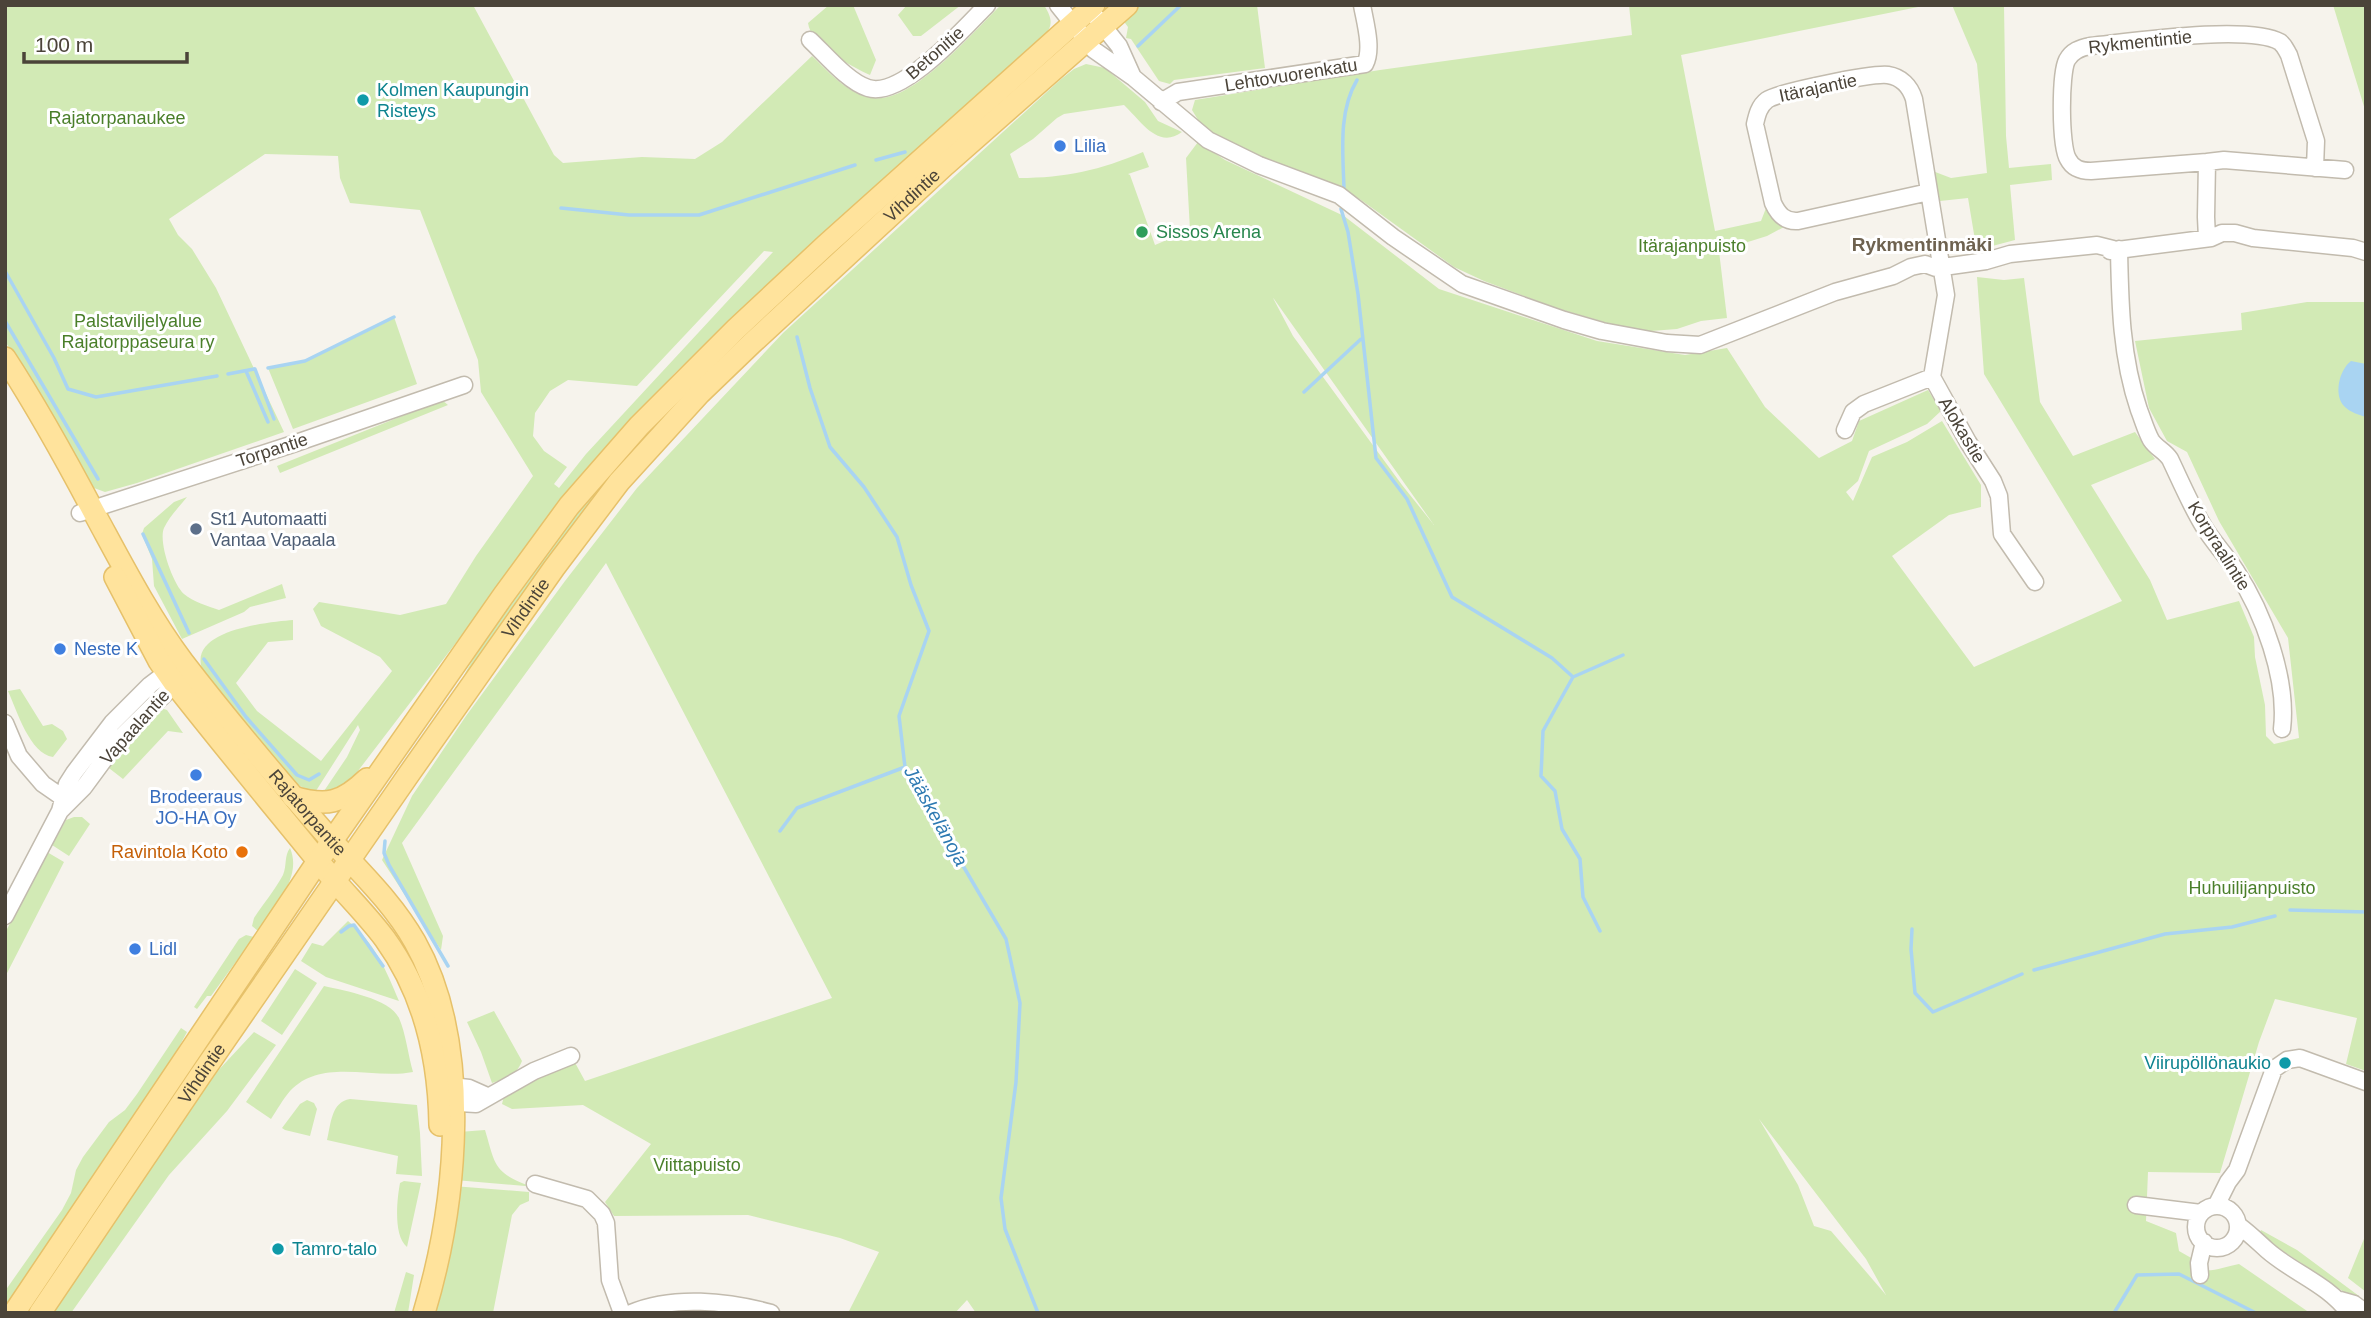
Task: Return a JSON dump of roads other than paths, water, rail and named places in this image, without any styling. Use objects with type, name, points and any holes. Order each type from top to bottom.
[{"type":"main road","name":"Vihdintie","points":[[40,1313],[200,1076],[592,516],[658,437],[742,352],[837,263],[1127,5]]},
{"type":"main road","name":"Vihdintie","points":[[14,1313],[318,861],[569,506],[639,426],[736,329],[1089,7]]},
{"type":"main road","name":"Rajatorpantie","points":[[5,358],[34,403],[86,511]]},
{"type":"main road","name":"Rajatorpantie","points":[[5,364],[21,401],[86,511],[141,596],[174,672],[335,883],[387,942],[414,991],[446,1093],[433,1203],[414,1313]]},
{"type":"main road","name":"Rajatorpantie","points":[[174,672],[243,738],[383,896],[414,939],[425,961],[441,1005],[446,1093],[446,1206],[424,1313]]},
{"type":"main road","points":[[293,797],[320,804],[336,801],[357,789],[390,757]]},
{"type":"street","name":"Betonitie","points":[[810,40],[852,79],[867,88],[882,89],[895,86],[921,68],[987,5]]},
{"type":"street","points":[[1058,5],[1086,42],[1208,140],[1259,165],[1339,195],[1392,236],[1462,284],[1564,320],[1622,335],[1667,343],[1700,345],[1835,292],[1893,276],[1920,275],[1938,267],[1986,261],[2011,264],[2098,256],[2116,249],[2209,238],[2221,233],[2362,249]]},
{"type":"street","name":"Lehtovuorenkatu","points":[[1161,102],[1178,92],[1365,64],[1368,49],[1363,5]]},
{"type":"street","points":[[1089,7],[1118,46],[1134,78]]},
{"type":"street","name":"Rykmentintie","points":[[2207,162],[2091,171],[2080,171],[2074,167],[2065,152],[2062,84],[2063,69],[2072,54],[2090,46],[2218,34],[2262,37],[2279,42],[2289,55],[2316,141],[2315,167]]},
{"type":"street","name":"Itärajantie","points":[[1929,192],[1798,221],[1788,220],[1780,215],[1773,203],[1755,124],[1757,114],[1765,102],[1781,94],[1875,75],[1901,80],[1912,92],[1929,192],[1938,267]]},
{"type":"street","points":[[2209,238],[2207,162],[2224,160],[2345,170]]},
{"type":"street","name":"Korpraalintie","points":[[2116,249],[2124,352],[2134,394],[2152,442],[2170,459],[2202,524],[2236,572],[2262,621],[2280,685],[2284,713],[2282,729]]},
{"type":"street","name":"Alokastie","points":[[1938,267],[1946,295],[1932,377],[1993,481],[1999,496],[1992,507],[2002,534],[2035,582]]},
{"type":"street","points":[[1845,430],[1853,412],[1864,404],[1932,377]]},
{"type":"street","name":"Torpantie","points":[[86,511],[293,444],[464,384]]},
{"type":"street","name":"Vapaalantie","points":[[5,916],[67,798],[112,723],[174,672]]},
{"type":"street","points":[[8,731],[19,756],[43,784],[67,798]]},
{"type":"street","points":[[446,1093],[475,1104],[534,1071],[571,1056]]},
{"type":"street","points":[[2218,1230],[2210,1207],[2216,1206],[2237,1170],[2274,1069],[2295,1058],[2309,1060],[2366,1082]]},
{"type":"street","points":[[2218,1230],[2232,1203],[2237,1186],[2237,1170]]},
{"type":"street","points":[[535,1184],[587,1199],[602,1214],[606,1223],[610,1280],[622,1313]]},
{"type":"street","points":[[2136,1205],[2178,1209],[2218,1230],[2267,1250],[2345,1306],[2354,1304],[2365,1313]]},
{"type":"street","points":[[631,1313],[654,1306],[709,1303],[739,1305],[771,1313]]},
{"type":"water","points":[[2351,361],[2366,364],[2366,417],[2347,409],[2339,396],[2343,370]]},
{"type":"waterway","points":[[1138,46],[1181,5]]},
{"type":"waterway","points":[[1344,189],[1344,119],[1357,80]]},
{"type":"waterway","points":[[876,160],[905,152]]},
{"type":"waterway","points":[[561,208],[629,215],[699,215],[855,165]]},
{"type":"waterway","points":[[1341,209],[1348,232],[1358,294],[1376,458],[1407,499],[1452,597],[1552,658],[1573,677],[1543,731],[1541,776],[1555,791],[1562,829],[1580,859],[1583,897],[1600,931]]},
{"type":"waterway","points":[[5,271],[54,358],[68,389],[96,397],[217,376]]},
{"type":"waterway","points":[[268,368],[305,361],[394,317]]},
{"type":"waterway","points":[[5,321],[98,479]]},
{"type":"waterway","name":"Jääskelänoja","points":[[797,337],[810,388],[830,447],[864,487],[897,537],[911,585],[929,631],[899,716],[905,767],[1006,939],[1020,1003],[1016,1082],[1001,1198],[1005,1229],[1038,1313]]},
{"type":"waterway","points":[[1304,392],[1361,339]]},
{"type":"waterway","points":[[228,374],[254,369]]},
{"type":"waterway","points":[[255,369],[274,419]]},
{"type":"waterway","points":[[246,371],[268,422]]},
{"type":"waterway","points":[[143,534],[189,633]]},
{"type":"waterway","points":[[1573,677],[1623,655]]},
{"type":"waterway","points":[[204,659],[246,717],[297,775],[309,780],[319,774]]},
{"type":"waterway","points":[[780,831],[797,808],[905,767]]},
{"type":"waterway","points":[[385,841],[384,853],[389,865],[448,966]]},
{"type":"waterway","points":[[2290,910],[2366,912]]},
{"type":"waterway","points":[[2034,970],[2165,934],[2232,927],[2275,916]]},
{"type":"waterway","points":[[341,932],[354,925],[383,966]]},
{"type":"waterway","points":[[1912,929],[1915,993],[1933,1012],[2022,974]]},
{"type":"waterway","points":[[2114,1313],[2137,1275],[2179,1274],[2256,1313]]},
{"type":"place","name":"Kolmen Kaupungin Risteys","points":[[363,100]]},
{"type":"place","name":"Lilia","points":[[1060,146]]},
{"type":"place","name":"Sissos Arena","points":[[1142,232]]},
{"type":"place","name":"St1 Automaatti Vantaa Vapaala","points":[[196,529]]},
{"type":"place","name":"Neste K","points":[[60,649]]},
{"type":"place","name":"Brodeeraus JO-HA Oy","points":[[196,775]]},
{"type":"place","name":"Ravintola Koto","points":[[242,852]]},
{"type":"place","name":"Lidl","points":[[135,949]]},
{"type":"place","name":"Viirupöllönaukio","points":[[2285,1063]]},
{"type":"place","name":"Tamro-talo","points":[[278,1249]]},
{"type":"district","name":"Rykmentinmäki","points":[[1922,244]]},
{"type":"park label","name":"Rajatorpanaukee","points":[[117,118]]},
{"type":"park label","name":"Itärajanpuisto","points":[[1692,246]]},
{"type":"park label","name":"Palstaviljelyalue Rajatorppaseura ry","points":[[138,331]]},
{"type":"park label","name":"Huhuilijanpuisto","points":[[2252,888]]},
{"type":"park label","name":"Viittapuisto","points":[[697,1165]]}]
